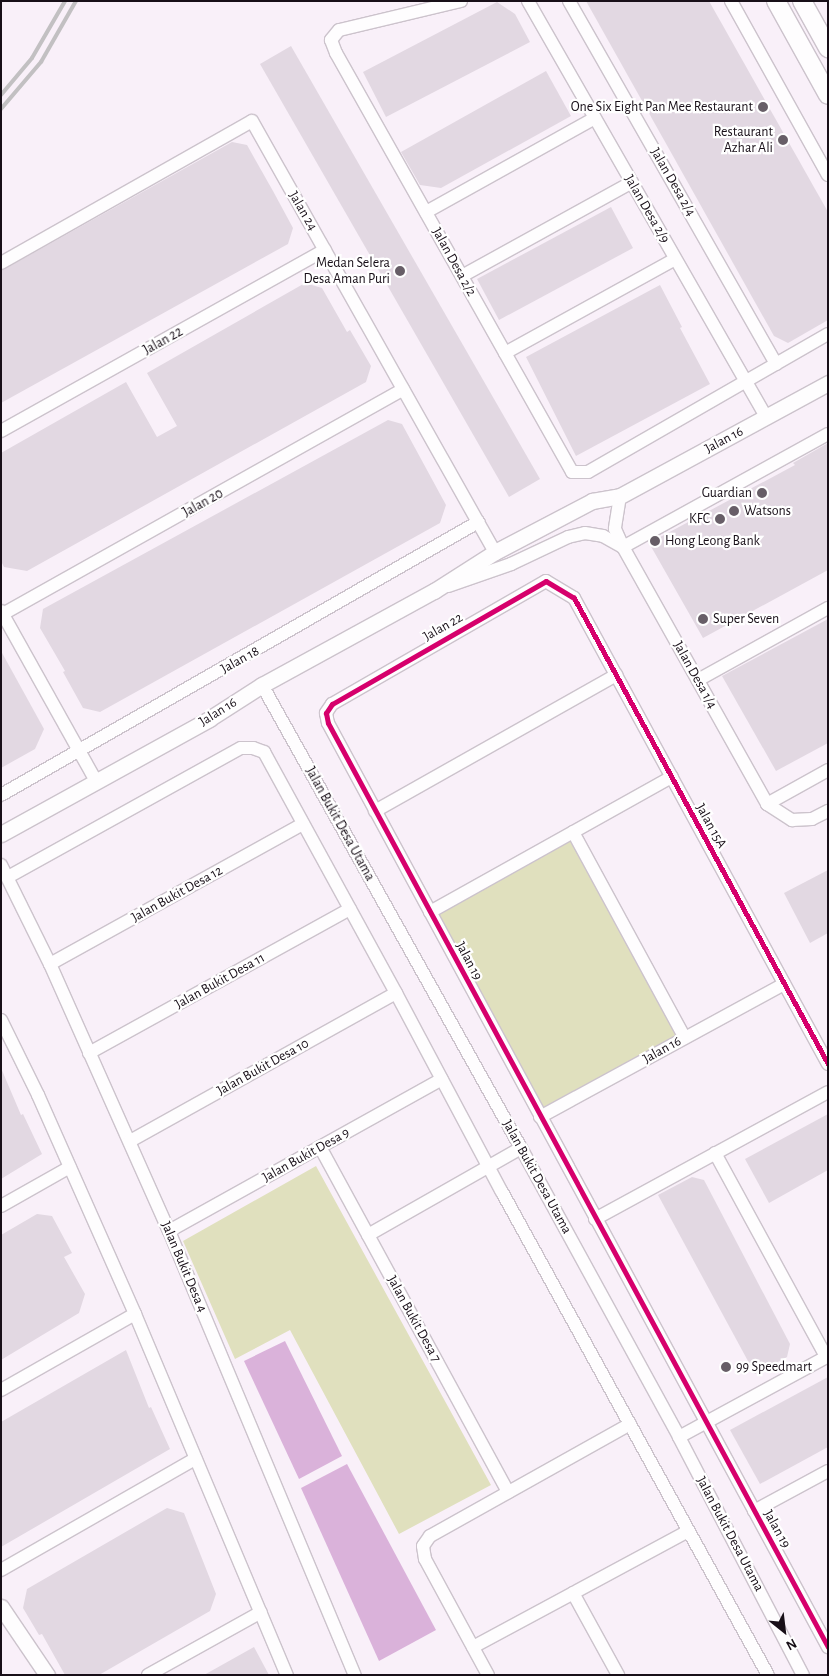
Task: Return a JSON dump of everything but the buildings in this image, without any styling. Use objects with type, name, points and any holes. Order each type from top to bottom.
[{"type":"main road","points":[[776,1],[828,96]]},
{"type":"main road","points":[[802,1],[828,48]]},
{"type":"street","name":"Jalan Desa 2/2","points":[[461,1],[339,30],[331,40],[336,53],[572,472],[588,472],[745,381]]},
{"type":"street","name":"Jalan Desa 2/9","points":[[528,1],[766,417]]},
{"type":"street","name":"Jalan Desa 2/4","points":[[569,1],[776,364]]},
{"type":"street","points":[[731,1],[828,175]]},
{"type":"street","points":[[426,212],[595,118]]},
{"type":"street","name":"Jalan 24","points":[[1,263],[252,122],[495,552]]},
{"type":"street","points":[[462,276],[632,182]]},
{"type":"street","name":"Jalan 22","points":[[1,431],[325,250]]},
{"type":"street","points":[[505,353],[675,259]]},
{"type":"street","points":[[745,381],[828,334]]},
{"type":"street","name":"Jalan 16","points":[[1,834],[209,719],[262,685],[434,591],[495,552],[592,501],[620,496],[828,383]]},
{"type":"street","name":"Jalan 20","points":[[2,613],[403,389]]},
{"type":"street","points":[[620,496],[615,529],[622,547],[828,434]]},
{"type":"street","name":"Jalan 18","points":[[1,795],[478,522]]},
{"type":"street","name":"Jalan 16","points":[[434,591],[512,564],[568,537],[585,533],[603,536],[622,547]]},
{"type":"street","name":"Jalan Desa 1/4","points":[[622,547],[767,804]]},
{"type":"street","name":"Jalan 22","points":[[326,713],[332,704],[546,581],[574,598]]},
{"type":"street","name":"Jalan 15A","points":[[574,598],[828,1064]]},
{"type":"street","points":[[698,680],[828,608]]},
{"type":"street","points":[[2,613],[96,781]]},
{"type":"street","points":[[376,811],[616,675]]},
{"type":"street","name":"Jalan Bukit Desa Utama","points":[[262,685],[521,1148],[679,1437],[803,1675]]},
{"type":"street","name":"Jalan 19","points":[[326,713],[328,723],[828,1647]]},
{"type":"street","points":[[8,877],[241,748],[253,748],[264,752],[396,993],[488,1167],[768,1675]]},
{"type":"street","points":[[828,770],[767,804],[792,820],[812,819],[828,811]]},
{"type":"street","points":[[430,912],[672,777]]},
{"type":"street","name":"Jalan Bukit Desa 12","points":[[50,964],[303,824]]},
{"type":"street","points":[[573,832],[685,1038]]},
{"type":"street","name":"Jalan Bukit Desa 4","points":[[1,865],[50,964],[170,1231],[356,1675]]},
{"type":"street","name":"Jalan Bukit Desa 11","points":[[89,1053],[350,909]]},
{"type":"street","name":"Jalan 16","points":[[540,1117],[784,984]]},
{"type":"street","name":"Jalan Bukit Desa 10","points":[[130,1141],[396,993]]},
{"type":"street","points":[[2,1021],[70,1167],[287,1675]]},
{"type":"street","name":"Jalan Bukit Desa 9","points":[[170,1231],[442,1079]]},
{"type":"street","points":[[595,1219],[828,1092]]},
{"type":"street","name":"Jalan Bukit Desa 7","points":[[320,1147],[508,1492]]},
{"type":"street","points":[[368,1235],[521,1148]]},
{"type":"street","points":[[679,1437],[827,1357],[715,1153]]},
{"type":"street","points":[[1,1206],[70,1167]]},
{"type":"street","points":[[1,1390],[134,1314]]},
{"type":"street","points":[[488,1675],[425,1559],[423,1546],[430,1536],[630,1424]]},
{"type":"street","points":[[1,1570],[195,1459]]},
{"type":"street","points":[[754,1512],[828,1471]]},
{"type":"street","points":[[473,1648],[688,1530]]},
{"type":"street","points":[[573,1593],[618,1675]]},
{"type":"street","points":[[1,1607],[47,1675]]},
{"type":"street","points":[[148,1675],[261,1612]]},
{"type":"green space","points":[[573,832],[685,1038],[540,1117],[430,912]]},
{"type":"green space","points":[[316,1166],[491,1485],[399,1534],[290,1330],[235,1359],[183,1241]]},
{"type":"shaded area","points":[[285,1341],[342,1456],[299,1479],[244,1361]]},
{"type":"shaded area","points":[[347,1464],[436,1630],[379,1661],[301,1488]]},
{"type":"railway","points":[[1,95],[32,58],[65,1]]},
{"type":"railway","points":[[1,109],[41,62],[76,1]]},
{"type":"cycle path","points":[[828,1064],[574,598],[546,581],[332,704],[326,713],[328,723],[828,1647]]},
{"type":"place","name":"One Six Eight Pan Mee Restaurant","points":[[763,107]]},
{"type":"place","name":"Restaurant Azhar Ali","points":[[783,140]]},
{"type":"place","name":"Medan Selera Desa Aman Puri","points":[[400,271]]},
{"type":"place","name":"Guardian","points":[[762,493]]},
{"type":"place","name":"Watsons","points":[[734,511]]},
{"type":"place","name":"KFC","points":[[720,519]]},
{"type":"place","name":"Hong Leong Bank","points":[[655,541]]},
{"type":"place","name":"Super Seven","points":[[703,619]]},
{"type":"place","name":"99 Speedmart","points":[[726,1367]]}]
